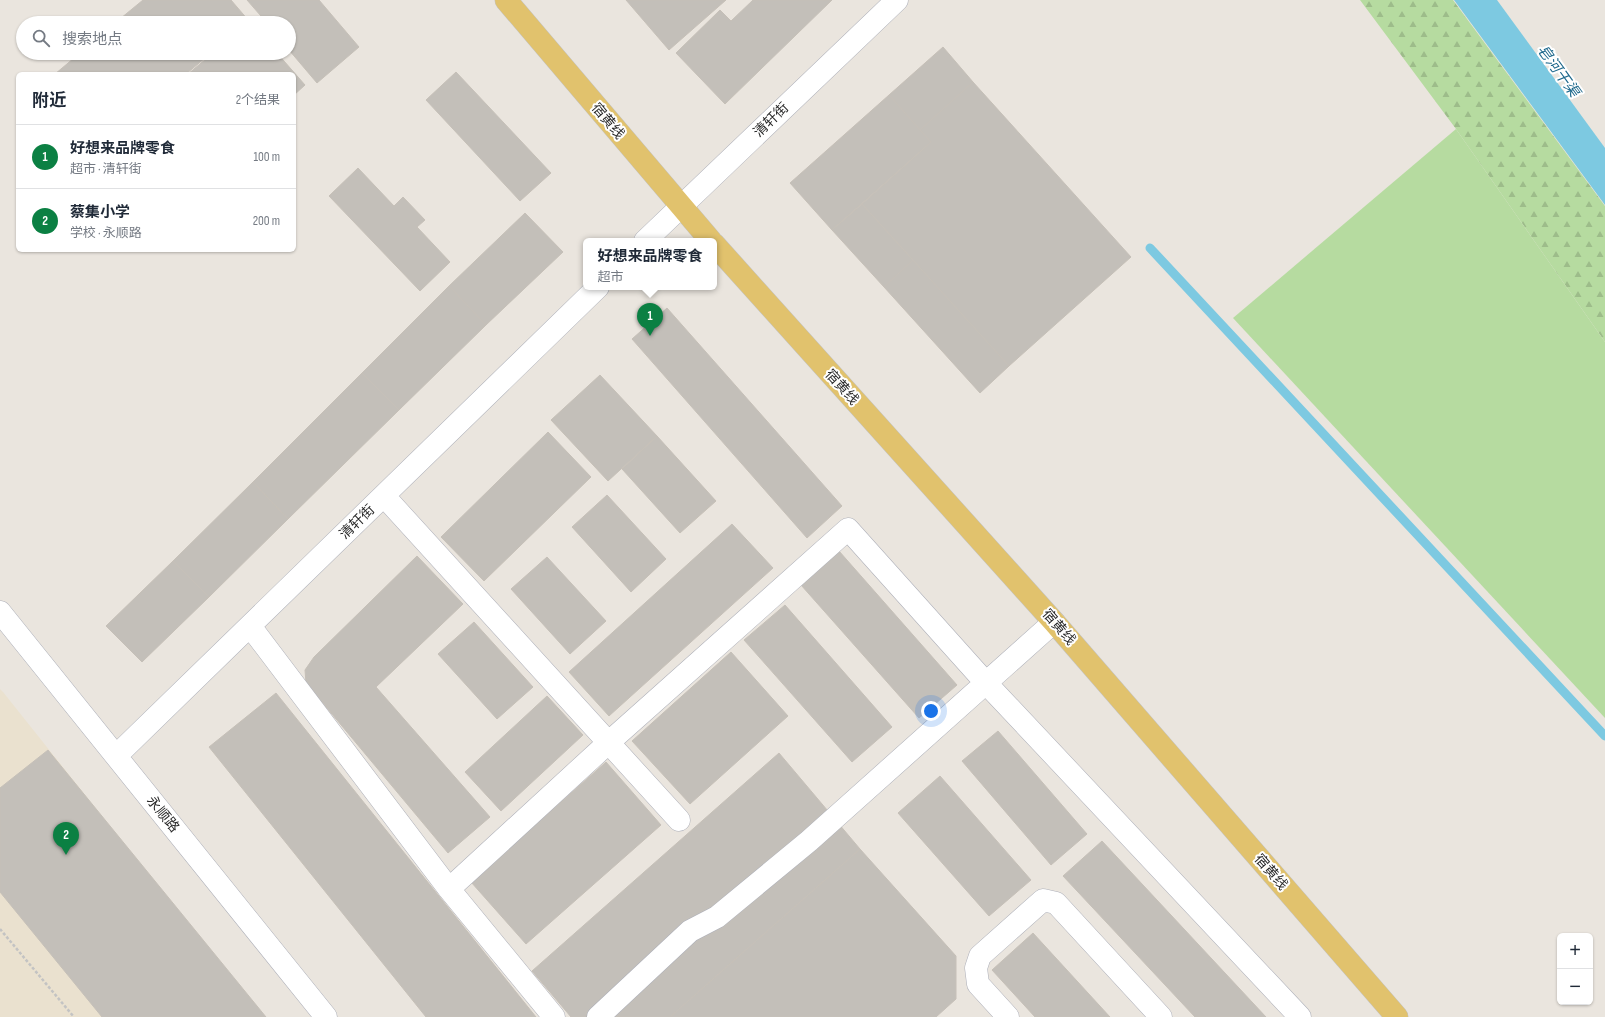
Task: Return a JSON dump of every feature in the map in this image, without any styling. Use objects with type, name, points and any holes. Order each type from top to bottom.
[{"type":"main road","name":"宿黄线","points":[[506,0],[680,207],[708,238]]},
{"type":"main road","name":"宿黄线","points":[[717,247],[1054,622],[1397,1017]]},
{"type":"street","name":"清轩街","points":[[648,238],[897,0]]},
{"type":"street","name":"清轩街","points":[[116,756],[595,290]]},
{"type":"street","points":[[384,496],[679,820]]},
{"type":"street","points":[[449,889],[608,743],[848,529],[986,682],[1300,1017]]},
{"type":"street","name":"永顺路","points":[[0,612],[326,1017]]},
{"type":"street","points":[[598,1017],[690,931],[716,917],[764,878],[1054,622]]},
{"type":"street","points":[[250,626],[449,889],[554,1017]]},
{"type":"street","points":[[1008,1017],[978,984],[976,968],[980,956],[1043,900],[1056,903],[1161,1017]]},
{"type":"path","points":[[0,929],[74,1017]]},
{"type":"shaded area","points":[[0,689],[3,692],[262,1017],[0,1017]]},
{"type":"green space","points":[[1360,0],[1453,0],[1605,206],[1605,342],[1456,129]]},
{"type":"green space","points":[[1456,129],[1605,342],[1605,718],[1233,318]]},
{"type":"water","points":[[1454,0],[1497,0],[1605,148],[1605,205]]},
{"type":"building","points":[[143,0],[231,0],[245,16],[124,16]]},
{"type":"building","points":[[247,0],[319,0],[359,47],[317,83],[296,58],[296,16],[261,16]]},
{"type":"building","points":[[626,0],[726,0],[669,50]]},
{"type":"building","points":[[753,0],[832,0],[725,104],[676,53],[720,10],[731,21]]},
{"type":"building","points":[[943,47],[973,82],[920,130],[889,95]]},
{"type":"building","points":[[72,60],[203,60],[188,72],[57,72]]},
{"type":"building","points":[[205,60],[283,60],[294,72],[190,72]]},
{"type":"building","points":[[456,72],[551,173],[520,201],[426,100]]},
{"type":"building","points":[[296,75],[305,85],[296,93]]},
{"type":"building","points":[[973,82],[1131,257],[1009,366],[862,204],[931,142],[920,130]]},
{"type":"building","points":[[889,95],[931,142],[832,230],[790,183]]},
{"type":"building","points":[[358,168],[394,206],[403,197],[425,220],[417,227],[450,262],[420,291],[329,196]]},
{"type":"building","points":[[862,204],[913,260],[884,287],[832,230]]},
{"type":"building","points":[[525,213],[563,252],[486,325],[449,286]]},
{"type":"building","points":[[913,260],[1009,366],[980,393],[884,287]]},
{"type":"building","points":[[449,286],[486,325],[399,410],[362,373]]},
{"type":"building","points":[[667,308],[842,506],[807,538],[632,339]]},
{"type":"building","points":[[362,373],[399,410],[288,519],[253,482]]},
{"type":"building","points":[[600,375],[657,436],[608,481],[551,420]]},
{"type":"building","points":[[548,432],[591,477],[484,581],[441,537]]},
{"type":"building","points":[[657,436],[716,501],[680,533],[622,469]]},
{"type":"building","points":[[253,482],[288,519],[209,597],[173,561]]},
{"type":"building","points":[[607,495],[666,559],[631,592],[572,527]]},
{"type":"building","points":[[732,524],[773,568],[609,716],[569,672]]},
{"type":"building","points":[[839,551],[957,685],[919,718],[801,585]]},
{"type":"building","points":[[417,556],[463,604],[376,687],[490,817],[448,853],[306,683],[305,670],[314,657]]},
{"type":"building","points":[[547,557],[606,621],[570,654],[511,589]]},
{"type":"building","points":[[173,561],[209,597],[142,662],[106,626]]},
{"type":"building","points":[[785,605],[892,727],[852,762],[744,640]]},
{"type":"building","points":[[474,622],[533,687],[497,719],[438,654]]},
{"type":"building","points":[[731,652],[788,716],[690,804],[632,741]]},
{"type":"building","points":[[276,693],[536,1017],[426,1017],[209,747]]},
{"type":"building","points":[[547,696],[583,735],[501,811],[465,772]]},
{"type":"building","points":[[998,731],[1087,834],[1051,865],[962,761]]},
{"type":"building","points":[[48,750],[266,1017],[102,1017],[0,892],[0,788]]},
{"type":"building","points":[[779,753],[860,849],[670,1017],[571,1017],[532,971]]},
{"type":"building","points":[[606,762],[661,825],[526,944],[471,882]]},
{"type":"building","points":[[940,776],[1031,880],[989,916],[898,813]]},
{"type":"building","points":[[1102,841],[1266,1017],[1195,1017],[1063,876]]},
{"type":"building","points":[[860,849],[956,956],[956,999],[936,1017],[670,1017]]},
{"type":"building","points":[[1033,933],[1110,1017],[1035,1017],[992,970]]},
{"type":"waterway","points":[[1150,248],[1605,736]]},
{"type":"place","name":"好想来品牌零食","points":[[650,336]]},
{"type":"place","name":"蔡集小学","points":[[66,855]]},
{"type":"water label","name":"皂河干渠","points":[[1558,71]]}]
